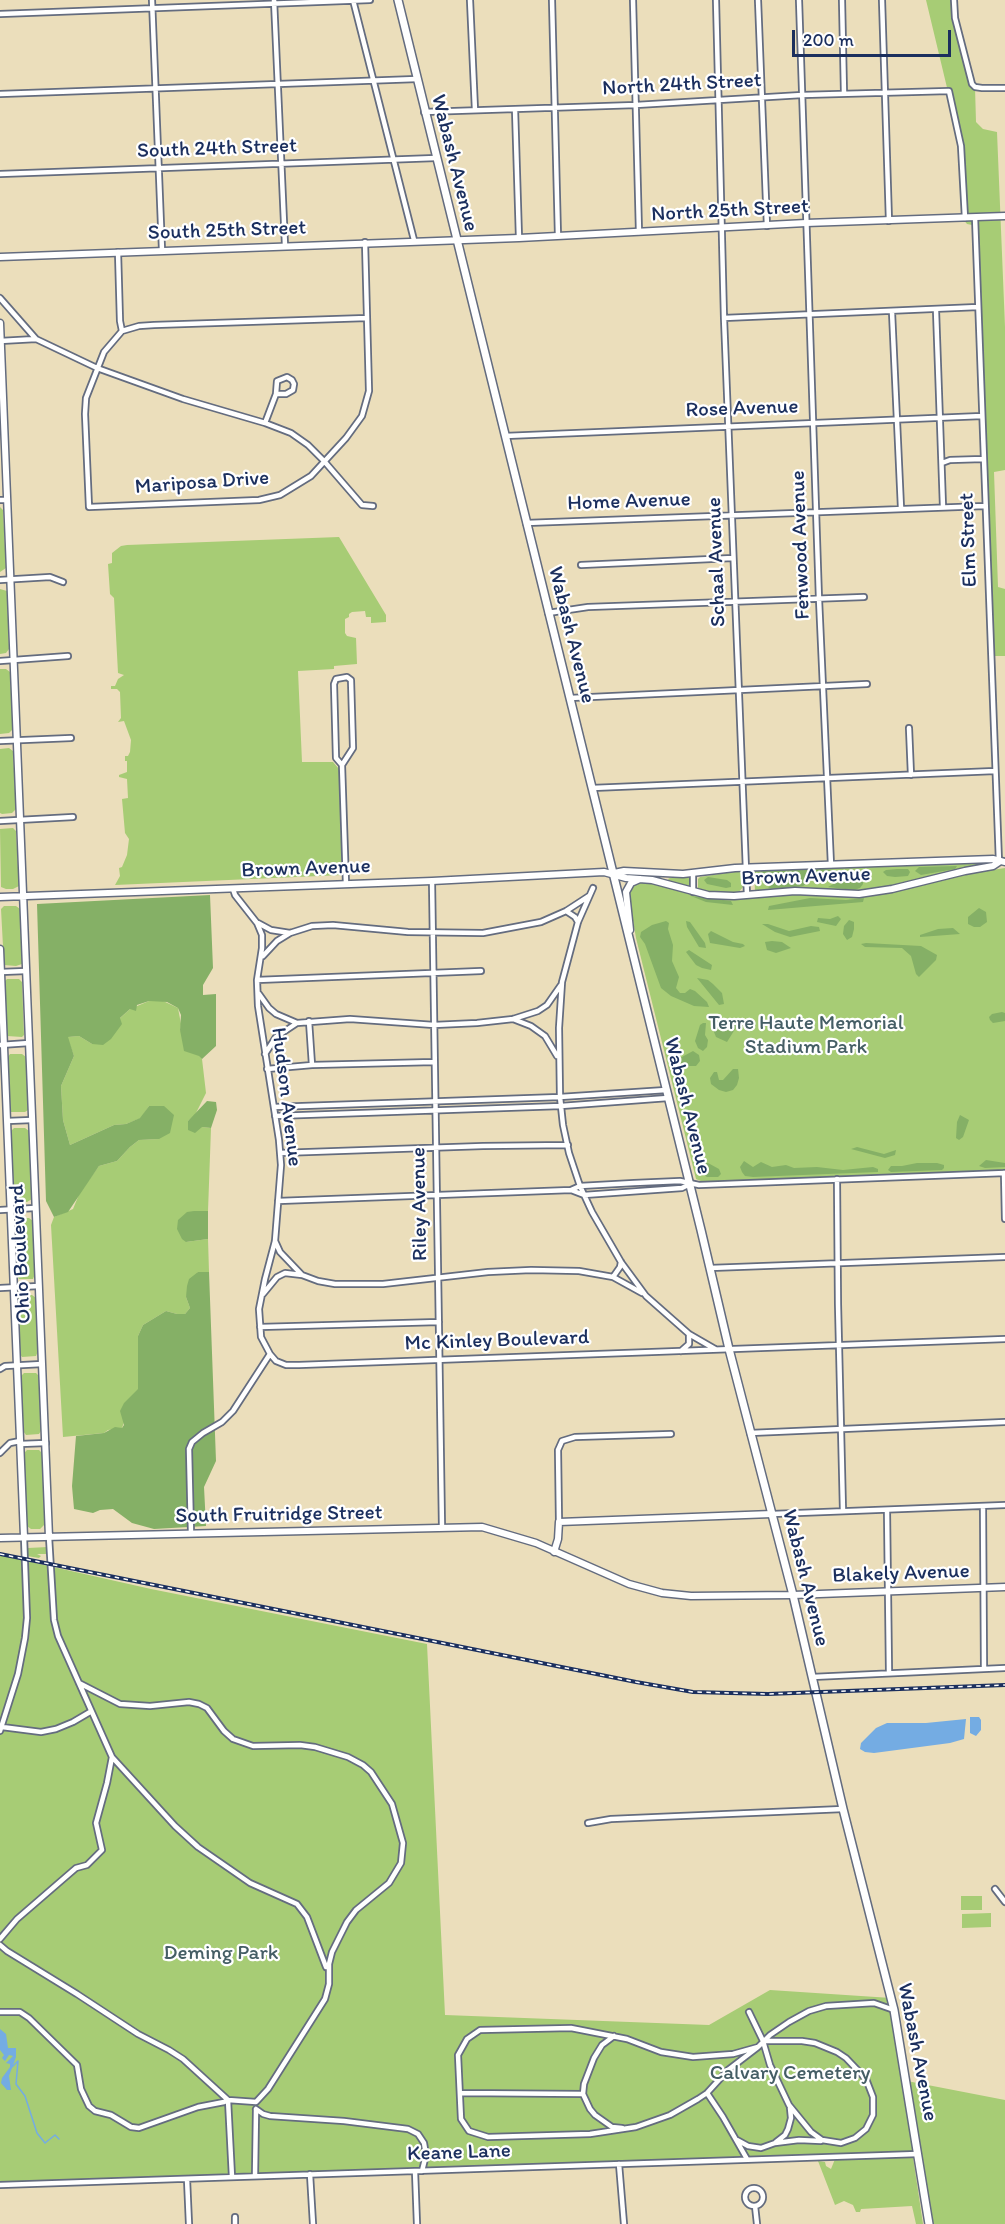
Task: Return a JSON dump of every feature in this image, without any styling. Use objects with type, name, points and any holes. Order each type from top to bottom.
[{"type":"main road","name":"Wabash Avenue","points":[[398,0],[729,1349],[793,1595],[843,1809],[894,2010],[929,2224]]},
{"type":"street","points":[[152,0],[162,250]]},
{"type":"street","points":[[353,0],[414,240]]},
{"type":"street","points":[[0,14],[370,0]]},
{"type":"street","points":[[470,0],[475,110]]},
{"type":"street","points":[[552,0],[558,236]]},
{"type":"street","points":[[633,0],[639,232]]},
{"type":"street","name":"Schaal Avenue","points":[[716,0],[724,318],[747,895]]},
{"type":"street","points":[[758,0],[767,226]]},
{"type":"street","name":"Fenwood Avenue","points":[[799,0],[819,599],[831,865]]},
{"type":"street","points":[[842,0],[844,93]]},
{"type":"street","points":[[882,0],[889,221]]},
{"type":"street","points":[[954,0],[955,18],[972,84],[975,87],[1005,88]]},
{"type":"street","points":[[274,2],[285,245]]},
{"type":"street","points":[[0,94],[417,79]]},
{"type":"street","name":"North 24th Street","points":[[424,112],[636,105],[844,93],[949,91],[961,146],[965,218]]},
{"type":"street","points":[[515,109],[519,238]]},
{"type":"street","name":"South 24th Street","points":[[0,174],[436,158]]},
{"type":"street","name":"North 25th Street","points":[[456,239],[1005,216]]},
{"type":"street","name":"Elm Street","points":[[975,217],[995,771],[1002,862]]},
{"type":"street","name":"South 25th Street","points":[[0,257],[456,239]]},
{"type":"street","name":"Mariposa Drive","points":[[97,368],[86,398],[85,414],[89,507],[259,500],[280,495],[311,476],[362,416],[369,391],[365,242]]},
{"type":"street","points":[[118,252],[120,321],[123,331]]},
{"type":"street","points":[[0,298],[36,339],[97,368],[183,399],[291,433],[308,445],[363,505],[373,506]]},
{"type":"street","points":[[724,318],[978,307]]},
{"type":"street","points":[[936,310],[943,507]]},
{"type":"street","points":[[892,312],[901,508]]},
{"type":"street","points":[[97,368],[104,352],[123,331],[139,326],[367,318]]},
{"type":"street","name":"Ohio Boulevard","points":[[0,323],[3,500],[10,579],[49,1537]]},
{"type":"street","points":[[0,341],[36,339]]},
{"type":"street","points":[[265,423],[276,394],[277,381],[287,377],[292,380],[294,387],[291,392],[276,394]]},
{"type":"street","name":"Rose Avenue","points":[[505,436],[982,416]]},
{"type":"street","points":[[942,463],[950,460],[983,459]]},
{"type":"street","name":"Home Avenue","points":[[526,523],[985,506]]},
{"type":"street","points":[[580,565],[733,558]]},
{"type":"street","points":[[0,580],[50,577],[63,582]]},
{"type":"street","points":[[548,612],[588,607],[864,597]]},
{"type":"street","points":[[0,661],[68,656]]},
{"type":"street","points":[[342,765],[336,758],[334,684],[336,679],[347,677],[351,681],[353,748],[342,765],[346,884]]},
{"type":"street","points":[[570,698],[867,684]]},
{"type":"street","points":[[909,728],[911,775]]},
{"type":"street","points":[[0,741],[70,738]]},
{"type":"street","points":[[592,788],[995,771]]},
{"type":"street","points":[[0,821],[73,817]]},
{"type":"street","name":"Brown Avenue","points":[[0,897],[432,881],[624,871],[693,874],[746,868],[993,860],[1002,862]]},
{"type":"street","name":"Brown Avenue","points":[[613,873],[626,878],[663,883],[693,892],[725,896],[795,891],[870,893],[993,866],[1002,862]]},
{"type":"street","points":[[663,883],[664,874]]},
{"type":"street","points":[[693,874],[693,892]]},
{"type":"street","points":[[630,941],[626,892],[631,883],[641,879]]},
{"type":"street","name":"Riley Avenue","points":[[432,881],[442,1527]]},
{"type":"street","points":[[593,888],[578,922],[562,982],[559,1058],[561,1106],[568,1145],[584,1195],[603,1233],[646,1296]]},
{"type":"street","points":[[233,889],[235,896],[257,923],[271,930],[290,933]]},
{"type":"street","points":[[261,958],[277,941],[290,933],[312,926],[333,925],[408,932],[483,933],[541,922],[566,911],[589,896]]},
{"type":"street","points":[[566,911],[578,922]]},
{"type":"street","name":"Hudson Avenue","points":[[257,923],[262,935],[258,980],[260,1020],[280,1153],[275,1241],[259,1309],[261,1337],[270,1354]]},
{"type":"street","name":"Ohio Boulevard","points":[[0,949],[2,1044],[24,1538]]},
{"type":"street","points":[[1,972],[26,971]]},
{"type":"street","points":[[258,980],[481,971]]},
{"type":"street","points":[[265,1054],[276,1037],[297,1023],[309,1021],[350,1019],[434,1025],[513,1019],[538,1011],[547,1005],[562,982]]},
{"type":"street","points":[[258,992],[276,1014],[297,1023]]},
{"type":"street","points":[[513,1019],[531,1026],[545,1036],[559,1058]]},
{"type":"street","points":[[309,1021],[312,1065]]},
{"type":"street","points":[[2,1044],[29,1043]]},
{"type":"street","points":[[267,1069],[312,1065],[434,1062]]},
{"type":"street","points":[[274,1107],[667,1094]]},
{"type":"street","points":[[275,1116],[561,1106],[667,1094]]},
{"type":"street","points":[[7,1121],[32,1120]]},
{"type":"street","points":[[280,1153],[568,1145]]},
{"type":"street","points":[[278,1201],[571,1190],[580,1186],[680,1181],[690,1184],[1005,1173],[1005,1219]]},
{"type":"street","points":[[837,1179],[843,1511]]},
{"type":"street","points":[[634,1183],[635,1190]]},
{"type":"street","points":[[571,1190],[584,1195],[682,1188],[690,1184]]},
{"type":"street","points":[[0,1210],[35,1208]]},
{"type":"street","points":[[275,1241],[280,1252],[302,1275]]},
{"type":"street","points":[[710,1268],[1005,1257]]},
{"type":"street","points":[[613,1277],[621,1262]]},
{"type":"street","points":[[262,1295],[277,1277],[285,1273],[302,1275],[318,1281],[356,1285],[438,1279],[488,1272],[579,1271],[613,1277],[646,1296],[689,1334],[717,1350]]},
{"type":"street","points":[[0,1288],[39,1287]]},
{"type":"street","points":[[260,1327],[439,1322]]},
{"type":"street","points":[[679,1351],[689,1344],[689,1334]]},
{"type":"street","name":"Mc Kinley Boulevard","points":[[270,1354],[286,1365],[1005,1339]]},
{"type":"street","points":[[191,1533],[189,1449],[192,1442],[222,1422],[233,1411],[270,1354]]},
{"type":"street","points":[[0,1369],[5,1366],[42,1364]]},
{"type":"street","points":[[750,1433],[1005,1422]]},
{"type":"street","points":[[554,1552],[558,1539],[559,1522],[558,1450],[562,1441],[574,1437],[671,1434]]},
{"type":"street","points":[[0,1453],[10,1443],[46,1443]]},
{"type":"street","points":[[559,1522],[1005,1505]]},
{"type":"street","points":[[983,1506],[984,1668]]},
{"type":"street","points":[[887,1510],[889,1672]]},
{"type":"street","name":"South Fruitridge Street","points":[[0,1538],[482,1527],[508,1533],[554,1552]]},
{"type":"street","points":[[49,1537],[54,1620],[58,1636],[112,1758],[175,1826],[198,1847],[250,1884],[297,1904],[307,1917],[329,1976]]},
{"type":"street","points":[[24,1538],[27,1610],[25,1638],[18,1674],[1,1729],[48,1731],[73,1722],[90,1712]]},
{"type":"street","name":"Blakely Avenue","points":[[554,1552],[629,1584],[662,1593],[691,1596],[793,1595],[1005,1587]]},
{"type":"street","points":[[812,1677],[1005,1668]]},
{"type":"street","points":[[80,1683],[120,1704],[150,1706],[189,1702],[199,1704],[211,1713],[224,1731],[243,1743],[253,1746],[300,1745],[348,1757],[371,1772],[392,1804],[404,1852],[401,1863],[389,1883],[356,1910],[346,1922],[332,1952],[328,1992],[325,1999],[268,2089],[256,2102],[255,2176]]},
{"type":"street","points":[[0,1939],[17,1919],[76,1868],[87,1865],[102,1850],[96,1823],[112,1758]]},
{"type":"street","points":[[588,1823],[611,1819],[843,1809]]},
{"type":"street","points":[[995,1889],[1005,1902]]},
{"type":"street","points":[[0,1945],[138,2034],[169,2050],[228,2100],[232,2177]]},
{"type":"street","points":[[758,2047],[733,2054],[693,2056],[661,2052],[614,2036],[571,2028],[480,2030],[467,2039],[458,2055],[460,2119],[469,2131],[488,2136],[590,2134],[628,2129],[670,2115],[707,2092],[728,2070],[758,2047],[763,2041],[809,2011],[826,2006],[874,2003],[894,2010]]},
{"type":"street","points":[[0,2012],[21,2012],[29,2018],[77,2065],[81,2089],[89,2106],[131,2127],[139,2128],[198,2107],[228,2100],[256,2102]]},
{"type":"street","points":[[749,2012],[789,2105],[811,2132],[829,2142]]},
{"type":"street","points":[[614,2036],[602,2045],[591,2064],[583,2094],[590,2109],[602,2120],[612,2127],[628,2129]]},
{"type":"street","points":[[737,2140],[742,2144],[756,2147],[799,2140],[848,2141],[866,2129],[873,2115],[874,2104],[866,2079],[846,2058],[824,2045],[802,2041],[763,2041]]},
{"type":"street","points":[[707,2092],[747,2159]]},
{"type":"street","points":[[460,2093],[583,2094]]},
{"type":"street","points":[[775,2143],[785,2135],[788,2129],[791,2118],[789,2105]]},
{"type":"street","points":[[256,2109],[270,2116],[344,2121],[408,2129],[418,2134],[424,2143],[426,2155],[422,2171]]},
{"type":"street","name":"Keane Lane","points":[[0,2185],[919,2154]]},
{"type":"street","points":[[619,2164],[624,2224]]},
{"type":"street","points":[[415,2171],[417,2224]]},
{"type":"street","points":[[310,2174],[313,2224]]},
{"type":"street","points":[[187,2178],[189,2224]]},
{"type":"street","points":[[753,2187],[759,2189],[763,2194],[763,2200],[755,2206],[747,2203],[745,2198],[746,2192],[753,2187]]},
{"type":"street","points":[[755,2206],[757,2224]]},
{"type":"street","points":[[235,2217],[235,2224]]},
{"type":"green space","points":[[926,0],[951,0],[975,87],[976,122],[983,129],[997,132],[1005,327],[1005,470],[994,472],[998,587],[1005,589],[1005,656],[990,656],[976,261],[972,225],[967,224],[963,219],[961,209],[965,188],[961,146]]},
{"type":"green space","points":[[0,507],[3,510],[6,568],[0,572]]},
{"type":"green space","points":[[339,537],[386,615],[386,622],[371,623],[371,617],[366,617],[365,611],[352,612],[345,619],[345,633],[347,636],[356,638],[357,664],[334,666],[334,669],[298,671],[302,762],[333,762],[339,769],[342,875],[115,885],[120,876],[119,868],[122,867],[127,855],[129,839],[125,833],[122,799],[128,798],[127,779],[119,775],[127,772],[125,756],[128,756],[130,752],[131,740],[124,721],[118,722],[121,718],[120,692],[117,689],[111,689],[111,686],[115,686],[118,679],[124,675],[118,673],[114,598],[110,594],[108,564],[112,563],[112,553],[121,546],[127,545]]},
{"type":"green space","points":[[0,589],[7,591],[9,649],[6,653],[0,654]]},
{"type":"green space","points":[[0,669],[10,672],[13,729],[9,733],[0,734]]},
{"type":"green space","points":[[9,748],[13,751],[16,809],[12,813],[2,814],[0,813],[0,749]]},
{"type":"green space","points":[[13,828],[16,831],[19,886],[6,889],[1,887],[0,829]]},
{"type":"green space","points":[[995,862],[873,890],[789,888],[755,891],[754,870]]},
{"type":"green space","points":[[957,866],[955,869],[921,875],[915,871],[919,867]]},
{"type":"green space","name":"Terre Haute Memorial Stadium Park","points":[[1005,868],[1005,1170],[703,1182],[696,1179],[636,938],[629,898],[629,891],[635,884],[646,882],[697,895],[886,893],[953,876]]},
{"type":"green space","points":[[908,869],[910,872],[908,876],[895,877],[887,876],[883,872],[886,870]]},
{"type":"green space","points":[[834,870],[820,874],[803,886],[775,889],[768,888],[772,884],[759,874],[761,871]]},
{"type":"green space","points":[[738,871],[743,875],[743,887],[738,893],[698,889],[700,877]]},
{"type":"green space","points":[[843,872],[863,879],[860,888],[854,890],[828,887],[837,882]]},
{"type":"green space","points":[[708,877],[727,880],[731,883],[731,887],[707,884],[704,880]]},
{"type":"green space","points":[[689,878],[690,887],[670,882],[668,879]]},
{"type":"green space","points":[[210,895],[213,968],[203,985],[203,995],[216,994],[216,1046],[202,1059],[184,1051],[180,1030],[181,1015],[178,1008],[167,1002],[149,1001],[137,1005],[136,1011],[130,1009],[120,1018],[122,1024],[111,1039],[103,1045],[92,1044],[79,1036],[68,1037],[74,1056],[61,1086],[63,1120],[70,1145],[114,1125],[126,1124],[140,1118],[149,1106],[164,1106],[174,1115],[170,1133],[159,1139],[139,1140],[117,1161],[99,1166],[68,1212],[54,1217],[46,1201],[37,904]]},
{"type":"green space","points":[[691,896],[731,901],[733,905],[706,902]]},
{"type":"green space","points":[[810,898],[846,900],[864,898],[863,902],[768,910],[769,906]]},
{"type":"green space","points":[[4,906],[16,906],[20,909],[22,964],[16,966],[4,965],[1,909]]},
{"type":"green space","points":[[979,908],[986,912],[987,922],[980,927],[974,927],[968,924],[968,917]]},
{"type":"green space","points":[[838,916],[841,919],[836,926],[817,922],[818,918],[830,919]]},
{"type":"green space","points":[[849,920],[854,922],[854,929],[852,937],[847,940],[843,934],[844,926]]},
{"type":"green space","points":[[666,921],[669,923],[668,929],[673,945],[672,961],[679,977],[676,988],[680,993],[685,993],[690,989],[695,991],[709,1007],[694,1006],[671,996],[661,988],[645,944],[640,937],[641,932],[652,925]]},
{"type":"green space","points":[[686,921],[690,922],[706,948],[699,947]]},
{"type":"green space","points":[[762,924],[789,931],[811,926],[819,927],[820,931],[790,937]]},
{"type":"green space","points":[[953,928],[960,934],[920,937],[920,935],[938,929]]},
{"type":"green space","points":[[711,931],[745,946],[740,948],[710,943],[708,934]]},
{"type":"green space","points":[[765,942],[782,942],[791,948],[776,953],[767,950]]},
{"type":"green space","points":[[861,944],[921,946],[937,955],[936,960],[919,977],[911,956],[902,948],[865,947]]},
{"type":"green space","points":[[689,950],[712,965],[711,970],[696,965],[686,952]]},
{"type":"green space","points":[[697,978],[708,980],[713,984],[722,993],[724,1004],[719,1005]]},
{"type":"green space","points":[[7,979],[19,979],[22,982],[24,1035],[22,1037],[7,1036],[4,982]]},
{"type":"green space","points":[[161,1000],[178,1008],[180,1030],[202,1059],[206,1093],[195,1115],[188,1121],[211,1128],[208,1211],[194,1211],[186,1242],[208,1239],[209,1272],[198,1272],[186,1297],[190,1308],[185,1314],[166,1311],[143,1325],[138,1336],[138,1390],[134,1394],[122,1428],[108,1430],[104,1433],[63,1437],[51,1225],[54,1217],[73,1209],[80,1192],[99,1166],[117,1161],[139,1140],[159,1139],[149,1106],[141,1118],[126,1124],[114,1125],[70,1145],[63,1120],[61,1086],[74,1056],[67,1037],[79,1036],[92,1044],[130,1009],[149,1001]]},
{"type":"green space","points":[[1005,1013],[1005,1021],[993,1023],[990,1020],[989,1017],[992,1014]]},
{"type":"green space","points":[[731,1021],[737,1026],[727,1042],[716,1037],[712,1027],[720,1022]]},
{"type":"green space","points":[[706,1023],[705,1035],[708,1040],[707,1047],[703,1051],[698,1048],[695,1041],[700,1025]]},
{"type":"green space","points":[[693,1051],[699,1055],[700,1061],[696,1066],[685,1066],[680,1062],[680,1058]]},
{"type":"green space","points":[[10,1054],[22,1054],[26,1057],[28,1110],[25,1112],[10,1112],[8,1057]]},
{"type":"green space","points":[[733,1069],[738,1069],[739,1078],[733,1090],[726,1092],[711,1084],[710,1078],[714,1072],[717,1072],[719,1080],[723,1080]]},
{"type":"green space","points":[[207,1101],[216,1102],[217,1110],[211,1128],[202,1127],[195,1133],[188,1130],[188,1121]]},
{"type":"green space","points":[[960,1115],[969,1120],[963,1137],[959,1140],[956,1138]]},
{"type":"green space","points":[[14,1128],[25,1128],[29,1131],[32,1199],[27,1202],[17,1202],[14,1199],[11,1131]]},
{"type":"green space","points":[[857,1147],[884,1154],[896,1150],[895,1155],[885,1158],[851,1149]]},
{"type":"green space","points":[[986,1160],[1005,1163],[1005,1167],[979,1166]]},
{"type":"green space","points":[[744,1161],[753,1167],[761,1162],[772,1167],[786,1165],[794,1168],[817,1167],[843,1170],[873,1167],[878,1169],[878,1172],[753,1177],[745,1176],[742,1172],[740,1167]]},
{"type":"green space","points":[[698,1163],[708,1163],[719,1169],[721,1174],[718,1177],[707,1177],[697,1168]]},
{"type":"green space","points":[[937,1163],[944,1165],[944,1168],[942,1170],[891,1172],[888,1170],[891,1166]]},
{"type":"green space","points":[[208,1211],[208,1239],[186,1242],[177,1229],[178,1220],[187,1212]]},
{"type":"green space","points":[[18,1218],[29,1218],[33,1221],[35,1274],[33,1279],[19,1279],[17,1276],[15,1221]]},
{"type":"green space","points":[[198,1272],[209,1272],[216,1461],[204,1487],[206,1526],[154,1529],[132,1523],[113,1509],[93,1513],[74,1509],[72,1486],[76,1436],[104,1433],[115,1427],[122,1428],[124,1425],[120,1411],[124,1403],[138,1389],[138,1336],[143,1325],[166,1311],[185,1314],[190,1308],[186,1297],[189,1279]]},
{"type":"green space","points":[[21,1295],[32,1295],[36,1298],[38,1351],[36,1356],[22,1357],[20,1354],[18,1298]]},
{"type":"green space","points":[[24,1373],[36,1373],[39,1376],[42,1429],[39,1434],[26,1435],[23,1431],[21,1376]]},
{"type":"green space","points":[[27,1450],[39,1450],[42,1453],[45,1524],[40,1529],[31,1529],[27,1526],[24,1453]]},
{"type":"green space","points":[[48,1547],[49,1554],[37,1554],[41,1556],[39,1558],[27,1556],[28,1548]]},
{"type":"green space","name":"Deming Park","points":[[0,1555],[151,1589],[427,1644],[445,2015],[709,2025],[770,1990],[891,1998],[907,2081],[1005,2100],[1005,2224],[930,2224],[918,2154],[0,2183]]},
{"type":"green space","points":[[961,1896],[982,1896],[982,1910],[961,1910]]},
{"type":"green space","points":[[991,1913],[991,1927],[962,1928],[962,1914]]},
{"type":"green space","points":[[913,2157],[923,2224],[916,2224],[912,2206],[861,2209],[860,2212],[856,2212],[853,2205],[844,2201],[835,2205],[818,2161],[825,2162],[826,2166],[831,2169],[835,2159]]},
{"type":"water","points":[[970,1717],[979,1717],[981,1720],[981,1730],[976,1736],[970,1733]]},
{"type":"water","points":[[966,1719],[964,1739],[950,1743],[874,1753],[860,1749],[861,1743],[876,1728],[887,1723],[926,1723]]},
{"type":"water","points":[[0,2029],[6,2034],[8,2048],[16,2048],[16,2057],[9,2076],[11,2090],[7,2090],[1,2083],[10,2067],[10,2064],[6,2063],[13,2056],[9,2055],[5,2061],[2,2058],[4,2055],[0,2050]]},
{"type":"waterway","points":[[11,2068],[18,2061],[16,2084],[25,2096],[37,2133],[45,2143],[55,2135],[59,2139]]},
{"type":"railway","points":[[0,1554],[693,1692],[768,1694],[1005,1685]]},
{"type":"park label","name":"Calvary Cemetery","points":[[790,2074]]}]
